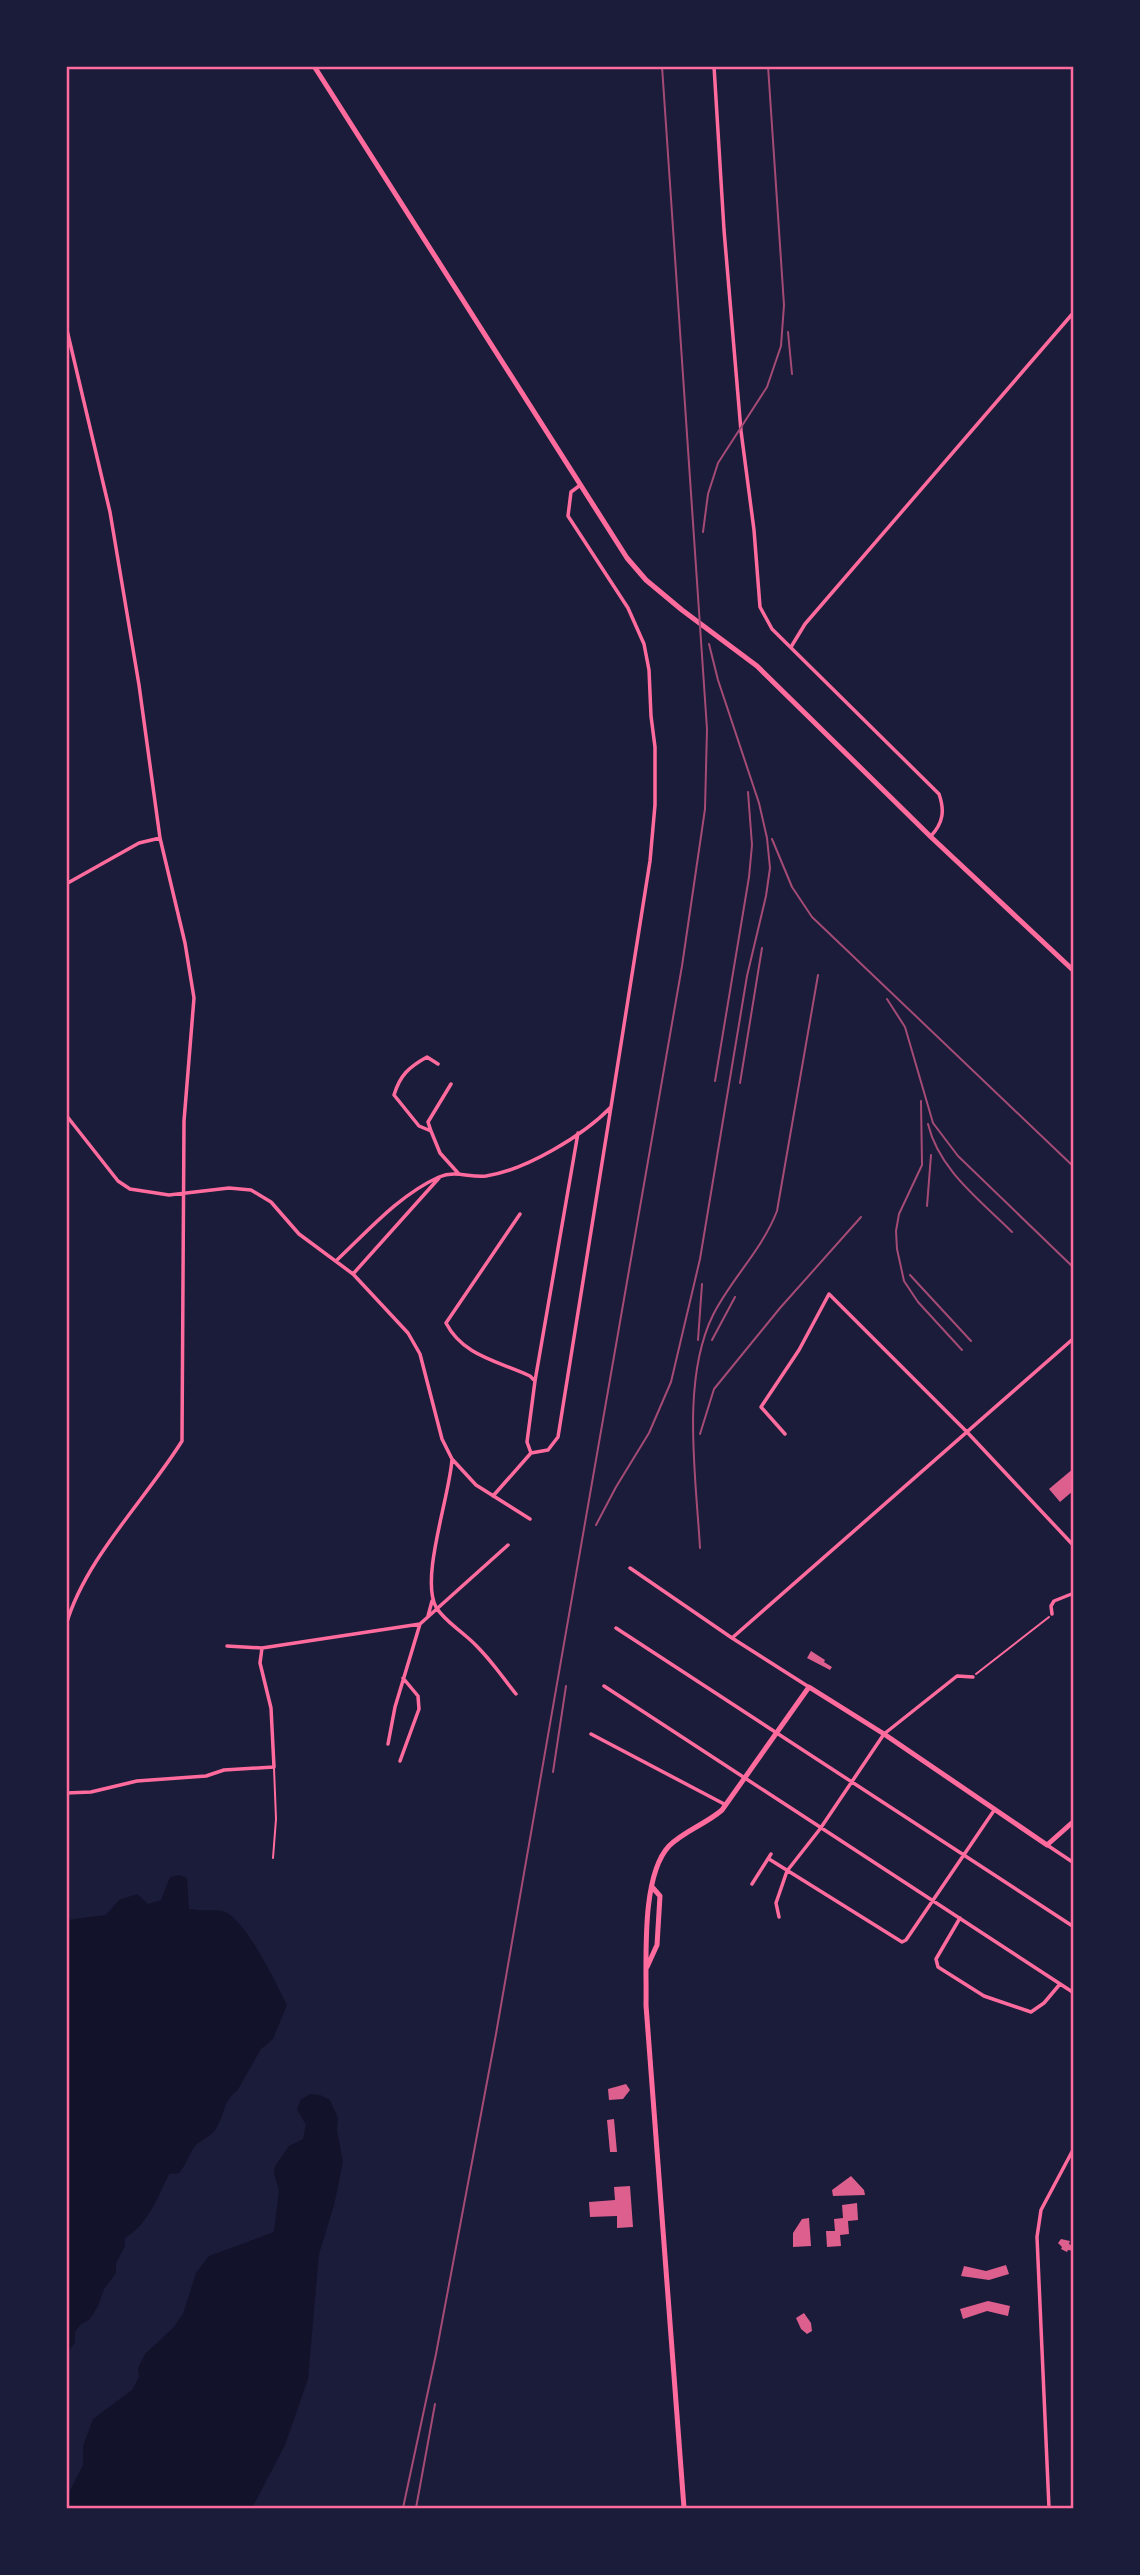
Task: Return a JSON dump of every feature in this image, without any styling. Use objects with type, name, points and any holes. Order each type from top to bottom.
[{"type":"main road","points":[[314,66],[626,558],[646,580],[682,610],[757,666],[931,837],[1073,971]]},
{"type":"main road","points":[[684,2508],[649,2066],[646,1969],[647,1931],[653,1888],[657,1869],[668,1847],[709,1821],[726,1805],[809,1687],[884,1734],[1047,1845],[1073,1821]]},
{"type":"main road","points":[[646,1969],[657,1945],[660,1896],[653,1888]]},
{"type":"street","points":[[714,66],[739,415],[754,530],[760,607],[772,629],[939,794],[943,806],[941,819],[939,828],[931,837]]},
{"type":"street","points":[[791,647],[805,624],[1073,312]]},
{"type":"street","points":[[66,326],[110,512],[139,685],[160,838],[185,943],[194,998],[184,1121],[182,1441],[162,1474],[139,1500],[99,1558],[72,1606],[66,1625]]},
{"type":"street","points":[[493,1496],[531,1453],[548,1450],[558,1437],[650,860],[655,805],[655,747],[649,670],[644,644],[628,608],[568,516],[571,492],[579,486]]},
{"type":"street","points":[[66,884],[139,844],[160,838]]},
{"type":"street","points":[[431,1131],[419,1126],[394,1095],[399,1078],[414,1064],[427,1057],[438,1064]]},
{"type":"street","points":[[451,1084],[429,1122],[440,1153],[458,1173]]},
{"type":"street","points":[[336,1261],[416,1188],[441,1176],[458,1173],[478,1176],[508,1170],[542,1155],[578,1133],[600,1119],[611,1107]]},
{"type":"street","points":[[66,1115],[118,1181],[130,1189],[169,1195],[229,1188],[251,1190],[271,1202],[299,1234],[353,1274],[408,1333],[420,1354],[442,1439],[452,1459],[476,1485],[530,1520]]},
{"type":"street","points":[[531,1453],[527,1442],[535,1381],[578,1133]]},
{"type":"street","points":[[353,1274],[441,1176]]},
{"type":"street","points":[[520,1214],[446,1323],[453,1337],[462,1346],[530,1376],[535,1381]]},
{"type":"street","points":[[785,1434],[761,1408],[799,1350],[829,1294],[967,1432],[1073,1546]]},
{"type":"street","points":[[732,1639],[1073,1338]]},
{"type":"street","points":[[428,1616],[452,1459]]},
{"type":"street","points":[[388,1744],[394,1707],[420,1624],[508,1545]]},
{"type":"street","points":[[630,1568],[732,1639],[809,1687]]},
{"type":"street","points":[[1052,1614],[1051,1606],[1054,1601],[1073,1593]]},
{"type":"street","points":[[432,1599],[438,1610],[488,1658],[516,1694]]},
{"type":"street","points":[[227,1646],[262,1648],[420,1624]]},
{"type":"street","points":[[616,1628],[1073,1927]]},
{"type":"street","points":[[66,1793],[91,1793],[137,1781],[206,1776],[225,1770],[274,1767],[271,1708],[260,1663],[262,1648]]},
{"type":"street","points":[[779,1917],[776,1903],[787,1871],[820,1829],[884,1734],[957,1676],[973,1677]]},
{"type":"street","points":[[400,1761],[419,1709],[418,1696],[402,1678]]},
{"type":"street","points":[[604,1686],[1073,1993]]},
{"type":"street","points":[[591,1734],[726,1805]]},
{"type":"street","points":[[752,1884],[770,1856],[787,1871],[898,1941],[906,1940],[995,1808]]},
{"type":"street","points":[[1047,1845],[1073,1863]]},
{"type":"street","points":[[960,1918],[936,1959],[938,1967],[984,1996],[1031,2012],[1044,2003],[1060,1984]]},
{"type":"street","points":[[1049,2508],[1037,2237],[1041,2210],[1073,2148]]},
{"type":"lane","points":[[273,1857],[276,1819],[274,1767]]},
{"type":"path","points":[[973,1677],[1052,1614]]},
{"type":"shaded area","points":[[179,1875],[187,1878],[189,1909],[222,1911],[231,1915],[250,1937],[287,2005],[273,2039],[261,2049],[237,2091],[229,2099],[215,2130],[194,2147],[179,2173],[169,2174],[146,2218],[125,2238],[125,2246],[116,2263],[116,2273],[104,2289],[89,2320],[81,2324],[75,2332],[75,2343],[67,2353],[67,1920],[106,1915],[119,1900],[137,1894],[148,1904],[161,1900],[170,1877]]},
{"type":"shaded area","points":[[311,2094],[330,2100],[338,2118],[337,2130],[343,2162],[334,2205],[319,2254],[308,2379],[285,2445],[252,2508],[67,2508],[67,2496],[83,2465],[83,2446],[93,2419],[132,2390],[139,2377],[138,2368],[145,2354],[173,2328],[183,2314],[196,2273],[209,2256],[274,2232],[279,2190],[274,2174],[275,2166],[289,2146],[303,2139],[306,2125],[297,2109],[301,2099]]},
{"type":"building","points":[[1074,1468],[1074,1490],[1060,1502],[1049,1489]]},
{"type":"building","points":[[811,1651],[832,1667],[830,1670],[807,1658]]},
{"type":"building","points":[[626,2084],[630,2090],[623,2099],[609,2100],[608,2089]]},
{"type":"building","points":[[614,2119],[617,2152],[610,2152],[607,2120]]},
{"type":"building","points":[[851,2176],[864,2190],[865,2195],[833,2196],[832,2190]]},
{"type":"building","points":[[630,2186],[633,2227],[617,2228],[617,2216],[590,2217],[589,2202],[615,2200],[614,2187]]},
{"type":"building","points":[[857,2203],[858,2220],[848,2221],[849,2234],[840,2235],[841,2246],[827,2247],[826,2231],[835,2231],[834,2219],[843,2218],[842,2205]]},
{"type":"building","points":[[809,2218],[811,2246],[793,2247],[793,2233],[802,2219]]},
{"type":"building","points":[[1061,2239],[1070,2241],[1074,2251],[1061,2249],[1058,2243]]},
{"type":"building","points":[[1006,2265],[1009,2274],[989,2280],[961,2276],[964,2266],[986,2271]]},
{"type":"building","points":[[988,2301],[1010,2306],[1008,2316],[987,2311],[963,2319],[960,2309]]},
{"type":"building","points":[[804,2313],[811,2323],[812,2331],[807,2334],[801,2329],[796,2318]]},
{"type":"railway","points":[[403,2508],[436,2354],[496,2034],[682,966],[705,809],[707,729],[662,66]]},
{"type":"railway","points":[[703,532],[708,494],[718,463],[767,387],[781,346],[784,305],[768,66]]},
{"type":"railway","points":[[788,332],[792,374]]},
{"type":"railway","points":[[596,1525],[649,1433],[671,1382],[700,1259],[747,976],[770,868],[759,803],[718,680],[709,644]]},
{"type":"railway","points":[[715,1081],[749,877],[752,845],[748,792]]},
{"type":"railway","points":[[772,839],[792,887],[812,917],[1074,1167]]},
{"type":"railway","points":[[740,1083],[762,948]]},
{"type":"railway","points":[[700,1548],[693,1429],[697,1369],[703,1341],[713,1315],[763,1239],[777,1211],[818,975]]},
{"type":"railway","points":[[887,999],[905,1027],[933,1123],[958,1156],[1074,1268]]},
{"type":"railway","points":[[921,1101],[922,1165],[899,1214],[897,1249],[904,1281],[918,1302],[962,1350]]},
{"type":"railway","points":[[928,1124],[933,1141],[951,1170],[1012,1232]]},
{"type":"railway","points":[[927,1206],[931,1155]]},
{"type":"railway","points":[[700,1434],[714,1389],[780,1308],[861,1217]]},
{"type":"railway","points":[[910,1275],[971,1341]]},
{"type":"railway","points":[[698,1340],[702,1284]]},
{"type":"railway","points":[[712,1340],[735,1297]]},
{"type":"railway","points":[[553,1772],[566,1686]]},
{"type":"railway","points":[[416,2508],[435,2404]]}]
